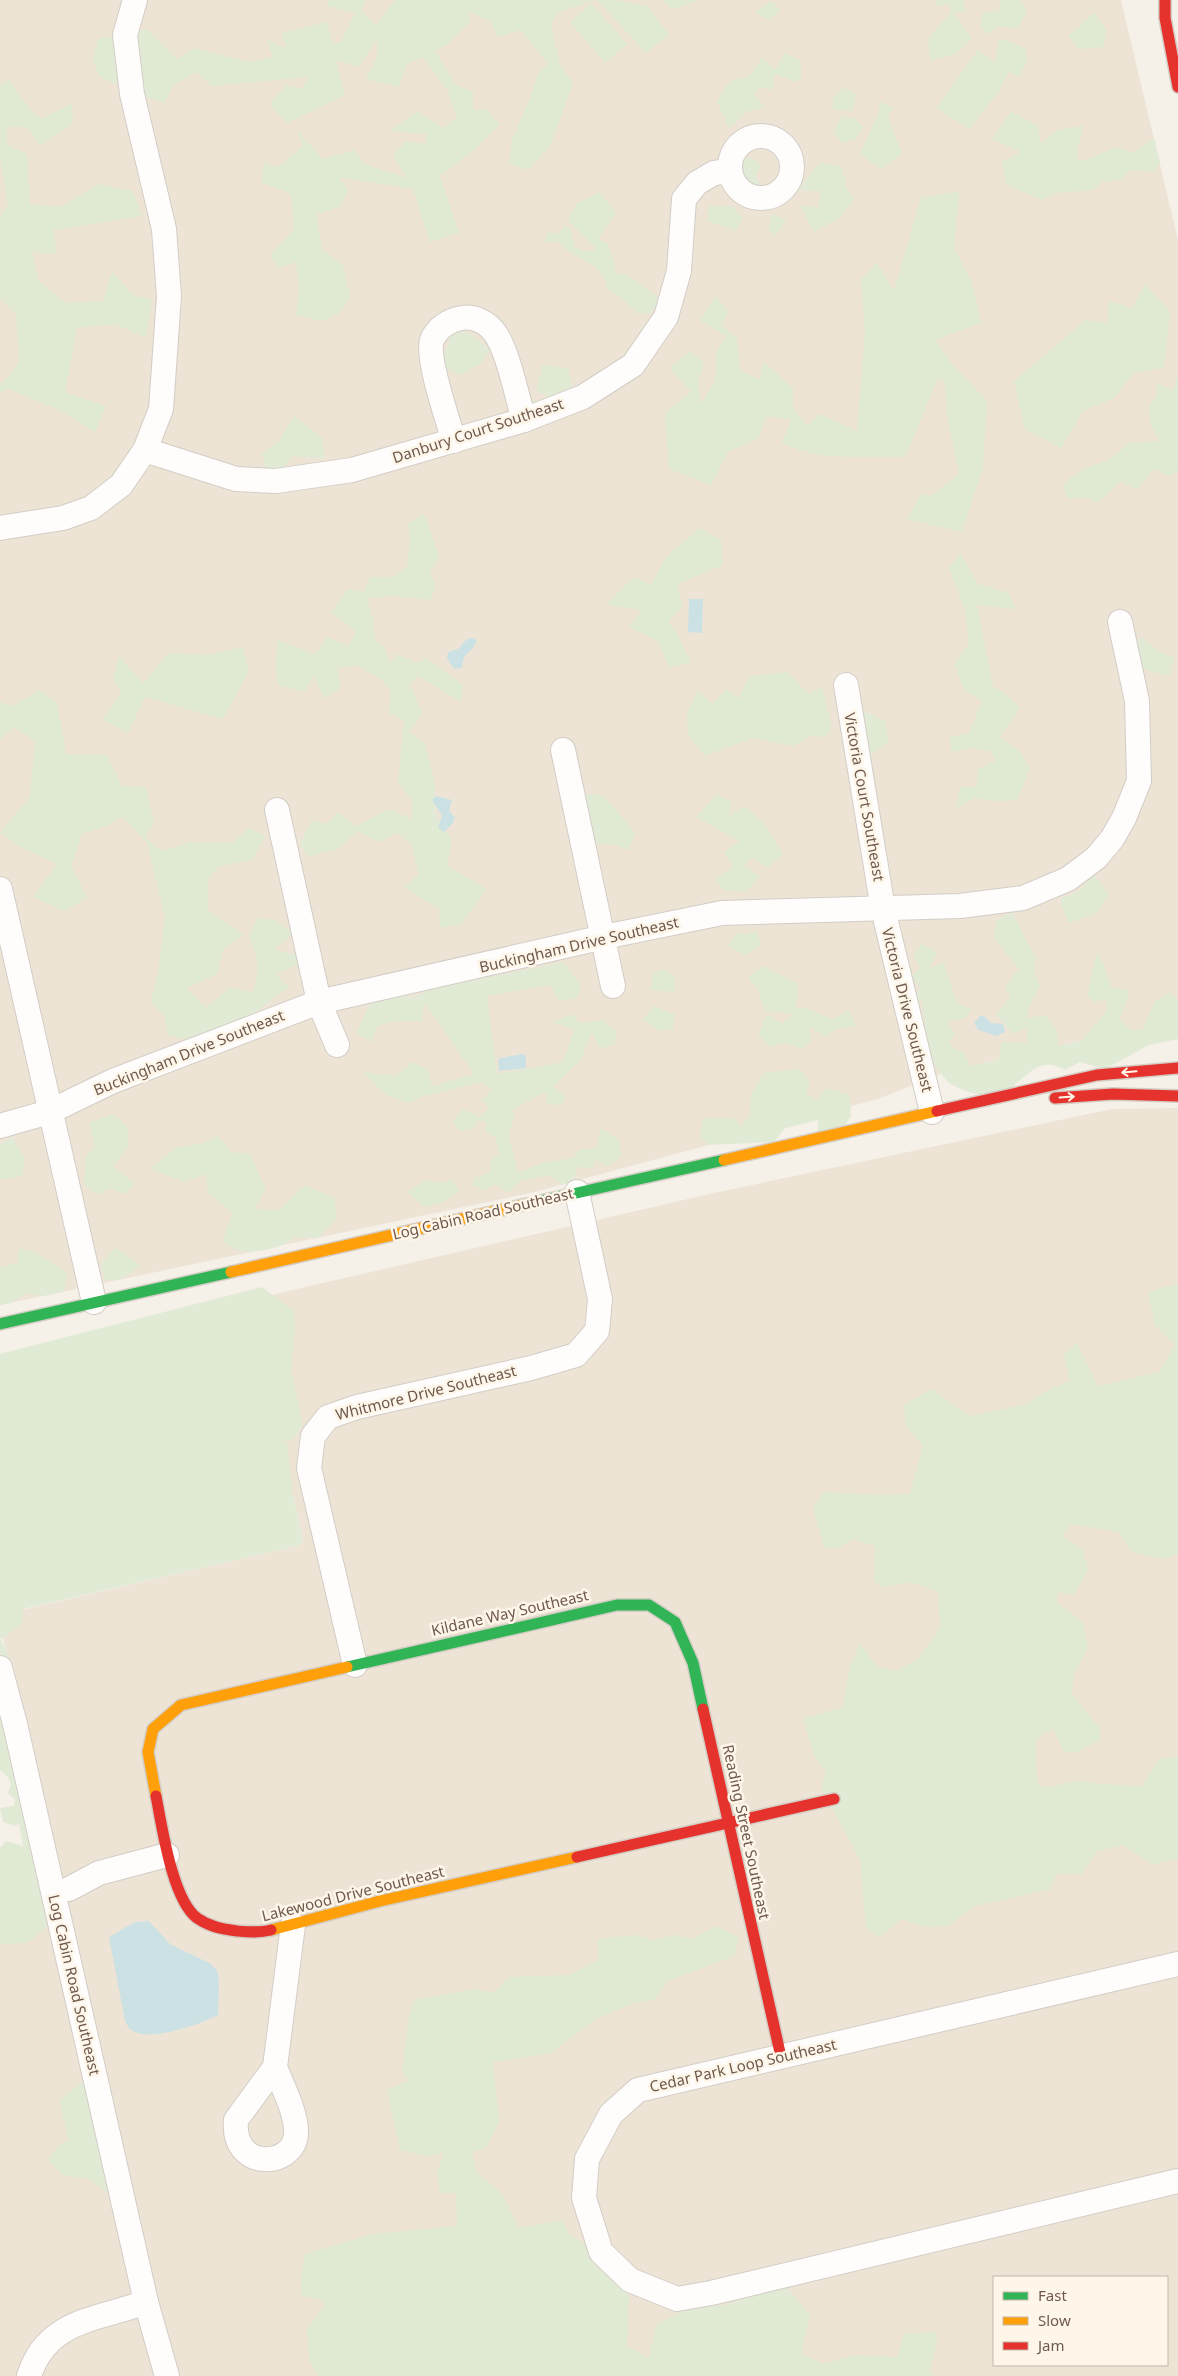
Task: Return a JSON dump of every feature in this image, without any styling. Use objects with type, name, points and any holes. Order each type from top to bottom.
[{"type":"street","points":[[0,528],[63,518],[91,508],[121,485],[145,450],[161,409],[169,296],[164,229],[131,85],[125,35],[135,0]]},
{"type":"street","points":[[1157,0],[1165,18]]},
{"type":"street","points":[[1165,0],[1165,18],[1178,87]]},
{"type":"street","name":"Danbury Court Southeast","points":[[145,450],[236,479],[276,481],[352,470],[524,420],[584,397],[633,365],[666,317],[679,271],[684,200],[697,183],[714,173],[730,171]]},
{"type":"street","points":[[454,441],[436,373],[432,340],[442,326],[458,319],[478,320],[487,324],[495,334],[508,367],[524,420]]},
{"type":"street","name":"Buckingham Drive Southeast","points":[[0,1126],[50,1112],[113,1081],[319,1002],[604,937],[722,913],[960,906],[1024,898],[1068,879],[1096,858],[1112,839],[1124,818],[1139,781],[1136,701],[1120,622]]},
{"type":"street","name":"Victoria Court Southeast","points":[[846,685],[883,909]]},
{"type":"street","points":[[563,750],[614,986]]},
{"type":"street","points":[[277,810],[319,1002],[337,1045]]},
{"type":"street","points":[[0,889],[94,1302]]},
{"type":"street","name":"Victoria Drive Southeast","points":[[883,909],[932,1112]]},
{"type":"street","name":"Log Cabin Road Southeast","points":[[0,1324],[1097,1075],[1178,1068]]},
{"type":"street","name":"Log Cabin Road Southeast","points":[[966,1104],[1113,1094],[1178,1096]]},
{"type":"street","name":"Whitmore Drive Southeast","points":[[355,1664],[309,1468],[313,1436],[328,1417],[357,1407],[531,1368],[576,1355],[597,1332],[600,1299],[577,1192]]},
{"type":"street","name":"Kildane Way Southeast","points":[[355,1664],[617,1605],[649,1605],[670,1618]]},
{"type":"street","name":"Reading Street Southeast","points":[[670,1618],[675,1622],[693,1663],[781,2057]]},
{"type":"street","name":"Lakewood Drive Southeast","points":[[355,1664],[181,1705],[153,1729],[148,1752],[167,1855],[181,1894],[196,1917],[217,1929],[258,1933],[388,1899],[834,1799]]},
{"type":"street","name":"Log Cabin Road Southeast","points":[[0,1668],[15,1724],[146,2302],[167,2376]]},
{"type":"street","points":[[69,1889],[99,1873],[167,1855]]},
{"type":"street","points":[[275,2067],[293,1925]]},
{"type":"street","name":"Cedar Park Loop Southeast","points":[[1178,1964],[638,2090],[612,2114],[587,2159],[584,2198],[601,2252],[630,2280],[677,2299],[1178,2181]]},
{"type":"street","points":[[28,2376],[44,2347],[60,2332],[84,2320],[146,2302]]},
{"type":"shaded area","points":[[0,0],[1121,0],[1178,240],[1178,1024],[1102,1036],[945,1072],[878,1099],[535,1192],[0,1305]]},
{"type":"shaded area","points":[[689,599],[703,599],[702,633],[688,632]]},
{"type":"shaded area","points":[[474,638],[477,641],[464,657],[462,668],[454,669],[447,658],[448,652],[458,649],[467,639]]},
{"type":"shaded area","points":[[436,796],[452,800],[449,811],[455,818],[453,823],[444,832],[438,828],[442,816],[432,800]]},
{"type":"shaded area","points":[[980,1016],[984,1016],[991,1023],[1003,1024],[1005,1032],[997,1036],[978,1030],[974,1023]]},
{"type":"shaded area","points":[[523,1054],[526,1056],[526,1068],[499,1071],[498,1060],[500,1058]]},
{"type":"shaded area","points":[[1178,1108],[1178,2376],[0,2376],[0,1924],[64,1909],[0,1625],[0,1615],[300,1545],[303,1540],[249,1300],[714,1193],[1112,1109]]},
{"type":"shaded area","points":[[149,1921],[170,1944],[209,1963],[217,1970],[219,1981],[218,2015],[188,2027],[163,2033],[141,2034],[128,2027],[125,2021],[109,1937],[135,1922]]},
{"type":"green space","points":[[328,0],[365,0],[361,11],[376,25],[395,0],[594,0],[557,13],[551,25],[559,62],[573,84],[551,144],[529,170],[509,164],[512,140],[538,74],[548,63],[520,30],[498,37],[490,21],[466,11],[471,20],[448,44],[435,51],[456,85],[473,92],[473,110],[487,109],[500,125],[475,149],[440,176],[459,233],[430,242],[413,189],[339,177],[348,190],[341,206],[316,215],[322,249],[343,265],[350,297],[339,313],[322,321],[296,315],[299,288],[296,262],[278,268],[270,256],[294,229],[291,194],[261,182],[264,162],[278,167],[303,146],[297,130],[323,159],[355,150],[364,164],[407,178],[393,156],[405,141],[426,144],[426,134],[389,131],[418,111],[443,128],[457,118],[448,91],[423,57],[407,64],[399,87],[366,79],[377,57],[377,39],[359,67],[336,60],[345,95],[287,123],[270,104],[286,85],[302,89],[308,77],[212,86],[196,72],[174,85],[164,103],[144,97],[99,76],[93,59],[98,39],[147,29],[177,59],[193,48],[249,62],[273,57],[267,40],[286,48],[282,33],[327,22],[333,44],[341,42],[355,13],[327,6]]},
{"type":"green space","points":[[597,0],[616,0],[648,6],[669,35],[646,53]]},
{"type":"green space","points":[[663,0],[701,0],[672,9]]},
{"type":"green space","points":[[936,0],[963,0],[966,11],[954,13],[972,39],[955,54],[930,61],[928,39],[951,12],[950,4],[936,6]]},
{"type":"green space","points":[[1001,0],[1020,0],[1027,11],[1018,28],[999,27],[986,34],[980,25],[983,13],[999,11]]},
{"type":"green space","points":[[771,1],[781,10],[768,20],[755,12]]},
{"type":"green space","points":[[591,3],[627,44],[605,63],[570,22]]},
{"type":"green space","points":[[1094,13],[1106,29],[1104,47],[1079,49],[1068,36]]},
{"type":"green space","points":[[999,38],[1025,48],[1027,62],[1019,77],[1009,71],[998,93],[969,129],[936,108],[978,50],[995,62]]},
{"type":"green space","points":[[785,53],[801,61],[801,77],[795,82],[775,74],[772,90],[759,87],[754,94],[764,107],[746,112],[729,129],[717,101],[730,81],[749,77],[762,58],[775,70]]},
{"type":"green space","points":[[9,80],[30,109],[42,119],[72,103],[73,123],[40,146],[27,127],[7,127],[7,145],[27,154],[30,204],[60,207],[99,184],[133,191],[142,216],[53,230],[57,254],[32,252],[38,280],[66,303],[103,301],[112,271],[133,295],[152,300],[146,338],[115,324],[77,328],[65,392],[106,406],[95,432],[59,410],[9,389],[0,393],[0,383],[3,383],[19,362],[16,314],[0,298],[0,216],[8,206],[0,158],[0,85]]},
{"type":"green space","points":[[844,87],[856,95],[852,111],[833,109],[833,99]]},
{"type":"green space","points":[[880,102],[893,107],[888,117],[902,154],[880,169],[860,154],[878,114]]},
{"type":"green space","points":[[1011,112],[1038,125],[1040,144],[1057,130],[1084,126],[1076,154],[1079,162],[1118,147],[1134,153],[1154,137],[1160,162],[1154,172],[1131,170],[1122,179],[1102,182],[1092,190],[1056,193],[1042,200],[1007,185],[1001,162],[1021,152],[992,139]]},
{"type":"green space","points":[[842,116],[854,118],[864,127],[855,140],[841,143],[834,131]]},
{"type":"green space","points":[[749,157],[761,165],[756,176],[762,188],[757,196],[742,188],[746,177],[736,166]]},
{"type":"green space","points":[[820,162],[842,167],[847,189],[855,199],[839,218],[814,232],[800,205],[819,208],[820,191],[798,190]]},
{"type":"green space","points":[[600,192],[616,213],[598,239],[607,243],[615,263],[614,274],[625,274],[660,298],[651,314],[637,313],[619,296],[607,289],[604,279],[595,266],[573,254],[559,242],[544,242],[548,231],[559,234],[565,225],[571,229],[575,247],[587,252],[596,249],[568,221],[576,204]]},
{"type":"green space","points":[[959,192],[954,248],[972,282],[981,323],[935,340],[953,365],[987,401],[983,468],[962,532],[907,519],[921,494],[931,496],[959,474],[947,415],[945,382],[938,378],[905,457],[828,456],[797,449],[782,443],[791,419],[766,416],[759,438],[728,452],[711,485],[669,469],[665,413],[691,392],[670,368],[690,351],[704,362],[698,381],[701,404],[715,381],[716,352],[726,336],[700,320],[716,296],[728,311],[722,326],[737,338],[740,370],[760,380],[763,362],[793,388],[793,408],[807,426],[820,414],[857,431],[865,333],[861,280],[877,263],[894,291],[921,197]]},
{"type":"green space","points":[[709,206],[732,206],[743,218],[736,230],[707,221]]},
{"type":"green space","points":[[772,213],[786,220],[775,237],[768,229]]},
{"type":"green space","points":[[1145,284],[1170,312],[1164,367],[1133,374],[1114,398],[1083,411],[1061,448],[1025,429],[1014,381],[1086,320],[1107,323],[1109,301],[1132,308]]},
{"type":"green space","points":[[454,327],[472,335],[490,350],[481,363],[461,375],[440,366]]},
{"type":"green space","points":[[543,364],[568,369],[574,393],[552,399],[536,390]]},
{"type":"green space","points":[[1178,376],[1178,471],[1169,476],[1154,469],[1137,490],[1120,481],[1098,503],[1087,498],[1067,498],[1063,484],[1085,468],[1109,460],[1129,443],[1160,441],[1151,426],[1149,406],[1156,397],[1157,382],[1172,391]]},
{"type":"green space","points":[[294,416],[322,438],[325,459],[292,456],[280,473],[266,469],[262,453],[279,441]]},
{"type":"green space","points":[[424,514],[439,556],[430,573],[436,587],[430,600],[396,596],[367,598],[373,619],[375,640],[384,646],[390,664],[397,654],[417,663],[426,658],[463,685],[461,702],[418,676],[410,684],[422,714],[409,732],[425,743],[435,784],[435,813],[452,840],[447,866],[487,889],[461,924],[440,928],[439,909],[403,887],[419,875],[411,844],[398,833],[379,842],[357,831],[340,848],[309,857],[300,844],[312,820],[327,824],[338,812],[356,826],[389,809],[411,819],[412,800],[398,783],[404,720],[389,713],[391,691],[382,680],[357,665],[337,668],[341,688],[324,698],[313,675],[305,692],[278,685],[275,665],[278,640],[315,654],[327,637],[348,646],[356,632],[331,612],[348,589],[364,592],[370,577],[393,577],[407,567],[410,542],[408,523]]},
{"type":"green space","points":[[700,528],[721,540],[723,565],[677,584],[683,607],[668,621],[679,637],[691,663],[669,667],[658,641],[629,627],[642,611],[606,604],[634,577],[651,585],[666,557]]},
{"type":"green space","points":[[960,553],[978,584],[1009,593],[1016,609],[977,605],[993,687],[1002,691],[1020,708],[1000,737],[1020,752],[1030,769],[1017,800],[998,801],[975,798],[956,808],[960,787],[977,787],[978,769],[995,761],[991,751],[974,748],[952,752],[949,738],[969,733],[982,701],[964,690],[954,664],[969,644],[965,610],[949,568]]},
{"type":"green space","points":[[1141,637],[1158,651],[1174,658],[1169,676],[1146,670],[1129,654]]},
{"type":"green space","points":[[243,647],[249,671],[223,719],[145,697],[128,733],[103,720],[121,692],[113,678],[119,656],[143,683],[169,653],[207,655]]},
{"type":"green space","points":[[788,672],[808,694],[822,687],[832,728],[825,737],[810,736],[793,746],[752,738],[705,756],[688,736],[687,713],[698,690],[713,704],[726,689],[739,698],[749,676]]},
{"type":"green space","points":[[40,690],[57,703],[66,754],[107,755],[122,786],[146,787],[154,824],[145,837],[161,851],[191,842],[232,843],[249,828],[265,836],[253,859],[218,867],[208,879],[208,911],[243,934],[223,950],[217,974],[187,988],[206,1008],[230,987],[252,993],[257,978],[258,965],[249,937],[257,918],[274,920],[294,933],[274,949],[296,955],[299,964],[276,974],[289,987],[246,1019],[191,1041],[168,1035],[164,1016],[151,1001],[158,973],[165,917],[147,843],[123,817],[106,826],[82,834],[71,866],[87,898],[64,911],[33,897],[57,864],[18,846],[0,832],[30,797],[35,741],[14,727],[0,739],[0,702],[12,706]]},
{"type":"green space","points":[[862,710],[885,721],[889,742],[869,756],[847,735]]},
{"type":"green space","points":[[583,794],[601,795],[615,808],[635,833],[629,850],[615,845],[589,842]]},
{"type":"green space","points":[[716,795],[732,801],[728,816],[744,806],[762,821],[783,854],[768,867],[751,858],[744,866],[760,876],[746,892],[723,890],[716,879],[733,866],[724,852],[739,841],[696,817]]},
{"type":"green space","points":[[1094,875],[1109,894],[1096,914],[1068,923],[1060,899],[1079,891]]},
{"type":"green space","points":[[1011,912],[1036,956],[1034,971],[1040,987],[1031,1002],[1027,1018],[1045,1015],[1057,1030],[1058,1046],[1081,1041],[1106,1012],[1107,999],[1094,1002],[1087,996],[1097,952],[1104,965],[1111,987],[1130,990],[1120,1020],[1133,1031],[1143,1029],[1155,1001],[1170,992],[1178,1001],[1178,1039],[1149,1045],[1105,1069],[1080,1062],[1065,1070],[1056,1066],[1040,1066],[1001,1093],[980,1094],[969,1092],[948,1081],[940,1073],[930,1051],[922,1001],[915,996],[921,988],[910,978],[920,968],[914,955],[922,943],[937,953],[930,968],[944,963],[957,1003],[971,1009],[966,1018],[948,1022],[955,1034],[949,1041],[954,1049],[964,1052],[970,1066],[998,1060],[1002,1042],[1027,1043],[1027,1028],[1013,1034],[996,1014],[1010,998],[1005,986],[1019,969],[994,938],[997,920]]},
{"type":"green space","points":[[756,930],[761,945],[745,955],[728,946],[737,933],[746,934]]},
{"type":"green space","points":[[563,962],[581,985],[577,998],[558,1001],[551,985],[487,996],[497,1074],[563,1062],[574,1030],[553,1022],[572,1014],[579,1023],[602,1020],[617,1031],[615,1044],[600,1049],[592,1032],[581,1059],[553,1087],[565,1096],[562,1105],[548,1104],[545,1092],[512,1110],[515,1117],[508,1133],[518,1173],[542,1163],[573,1158],[579,1150],[596,1148],[601,1128],[620,1141],[621,1156],[609,1166],[596,1160],[592,1168],[578,1167],[572,1182],[562,1185],[549,1175],[520,1181],[509,1193],[495,1184],[485,1190],[472,1185],[474,1178],[490,1173],[490,1161],[499,1153],[496,1138],[485,1132],[486,1122],[477,1120],[474,1128],[460,1131],[453,1123],[462,1109],[480,1117],[489,1109],[482,1100],[492,1089],[481,1082],[421,1097],[408,1103],[386,1095],[362,1072],[396,1076],[412,1062],[427,1069],[432,1086],[474,1074],[424,1002],[422,1021],[396,1021],[377,1026],[372,1042],[356,1033],[379,985],[406,979],[409,999],[423,993],[450,969],[467,982]]},
{"type":"green space","points":[[762,966],[798,984],[796,1008],[805,1008],[832,1019],[849,1010],[856,1026],[836,1029],[825,1037],[810,1027],[811,1040],[803,1049],[784,1043],[770,1047],[758,1035],[767,1014],[782,1024],[793,1014],[765,1011],[758,989],[748,978]]},
{"type":"green space","points":[[666,969],[675,978],[674,992],[651,990],[652,973]]},
{"type":"green space","points":[[653,1006],[674,1014],[673,1029],[660,1031],[643,1020]]},
{"type":"green space","points":[[800,1069],[810,1083],[806,1093],[816,1101],[825,1088],[850,1095],[851,1116],[843,1128],[818,1131],[818,1120],[785,1128],[774,1142],[708,1145],[700,1136],[703,1118],[733,1118],[741,1126],[749,1117],[751,1094],[764,1073]]},
{"type":"green space","points":[[113,1114],[127,1126],[129,1146],[113,1166],[135,1184],[124,1194],[109,1188],[99,1195],[84,1185],[86,1156],[95,1147],[89,1123]]},
{"type":"green space","points":[[218,1136],[231,1152],[250,1154],[266,1189],[254,1209],[279,1210],[305,1185],[335,1198],[336,1220],[318,1238],[295,1237],[276,1247],[251,1252],[235,1249],[230,1246],[223,1241],[232,1213],[208,1193],[206,1174],[184,1182],[150,1169],[176,1148],[204,1143]]},
{"type":"green space","points":[[12,1137],[25,1158],[22,1176],[0,1180],[0,1145]]},
{"type":"green space","points":[[426,1180],[439,1183],[452,1180],[459,1190],[444,1202],[424,1207],[407,1192]]},
{"type":"green space","points":[[116,1247],[141,1266],[120,1280],[105,1280],[100,1265]]},
{"type":"green space","points":[[19,1248],[35,1252],[67,1273],[64,1292],[43,1296],[27,1293],[11,1303],[0,1305],[0,1267],[18,1263]]},
{"type":"green space","points":[[1178,1283],[1178,1554],[1163,1559],[1132,1552],[1119,1532],[1071,1524],[1062,1536],[1083,1549],[1088,1570],[1074,1595],[1057,1592],[1057,1603],[1082,1621],[1088,1647],[1075,1672],[1071,1693],[1099,1727],[1101,1739],[1076,1753],[1063,1751],[1053,1728],[1036,1739],[1037,1783],[1044,1788],[1080,1780],[1097,1784],[1142,1786],[1159,1759],[1178,1756],[1178,1858],[1153,1865],[1123,1845],[1097,1851],[1082,1874],[1056,1874],[1051,1889],[975,1906],[948,1926],[926,1927],[901,1919],[880,1937],[866,1928],[860,1860],[821,1787],[826,1772],[815,1758],[803,1718],[842,1708],[850,1667],[860,1643],[877,1667],[896,1671],[918,1659],[940,1628],[938,1592],[911,1582],[883,1587],[874,1581],[875,1546],[853,1539],[836,1549],[824,1548],[813,1508],[824,1492],[877,1495],[910,1494],[923,1446],[906,1426],[904,1405],[931,1389],[970,1416],[1027,1404],[1044,1392],[1069,1381],[1064,1354],[1077,1343],[1098,1386],[1159,1372],[1175,1344],[1155,1326],[1148,1292]]},
{"type":"green space","points":[[262,1287],[294,1311],[295,1328],[291,1371],[303,1425],[294,1439],[283,1442],[287,1444],[293,1496],[303,1540],[300,1545],[23,1609],[22,1624],[1,1639],[15,1671],[2,1694],[37,1790],[30,1849],[36,1875],[52,1909],[53,1922],[27,1943],[0,1944],[0,1848],[6,1841],[23,1846],[19,1824],[15,1826],[3,1822],[0,1808],[14,1806],[15,1799],[8,1793],[11,1784],[7,1776],[0,1770],[0,1354]]},
{"type":"green space","points":[[717,1926],[739,1938],[734,1956],[668,1981],[654,2000],[636,2002],[594,2020],[551,2053],[493,2062],[499,2122],[486,2148],[472,2152],[477,2173],[503,2195],[519,2228],[562,2220],[570,2235],[603,2254],[629,2295],[627,2346],[649,2358],[656,2325],[692,2307],[725,2305],[783,2284],[810,2315],[801,2354],[824,2364],[855,2355],[897,2357],[904,2334],[935,2332],[937,2342],[930,2370],[933,2376],[318,2376],[309,2359],[307,2328],[324,2307],[323,2301],[301,2295],[301,2277],[305,2254],[373,2234],[457,2226],[456,2193],[440,2193],[437,2173],[444,2153],[428,2156],[400,2150],[387,2090],[409,2081],[402,2072],[409,2016],[414,2000],[474,1989],[494,1993],[509,1977],[569,1975],[598,1960],[598,1939],[635,1935],[653,1940],[675,1935],[691,1939]]},
{"type":"green space","points":[[82,2082],[102,2085],[115,2098],[115,2198],[89,2179],[62,2175],[48,2160],[58,2146],[69,2140],[59,2101]]},
{"type":"traffic: fast","points":[[523,1205],[724,1160]]},
{"type":"traffic: fast","points":[[0,1324],[231,1272]]},
{"type":"traffic: fast","points":[[347,1667],[617,1605],[649,1605],[675,1622],[693,1663],[703,1709]]},
{"type":"traffic: slow","points":[[724,1160],[937,1111]]},
{"type":"traffic: slow","points":[[231,1272],[523,1205]]},
{"type":"traffic: slow","points":[[156,1796],[148,1752],[153,1729],[181,1705],[347,1667]]},
{"type":"traffic: slow","points":[[271,1930],[380,1901],[577,1857]]},
{"type":"traffic: jam","points":[[1165,0],[1165,18],[1178,87]]},
{"type":"traffic: jam","points":[[937,1111],[1097,1075],[1178,1068]]},
{"type":"traffic: jam","points":[[1055,1098],[1113,1094],[1178,1096]]},
{"type":"traffic: jam","points":[[703,1709],[781,2057]]},
{"type":"traffic: jam","points":[[156,1796],[169,1861],[188,1909],[197,1918],[216,1927],[250,1932],[271,1930]]},
{"type":"traffic: jam","points":[[577,1857],[834,1799]]}]
